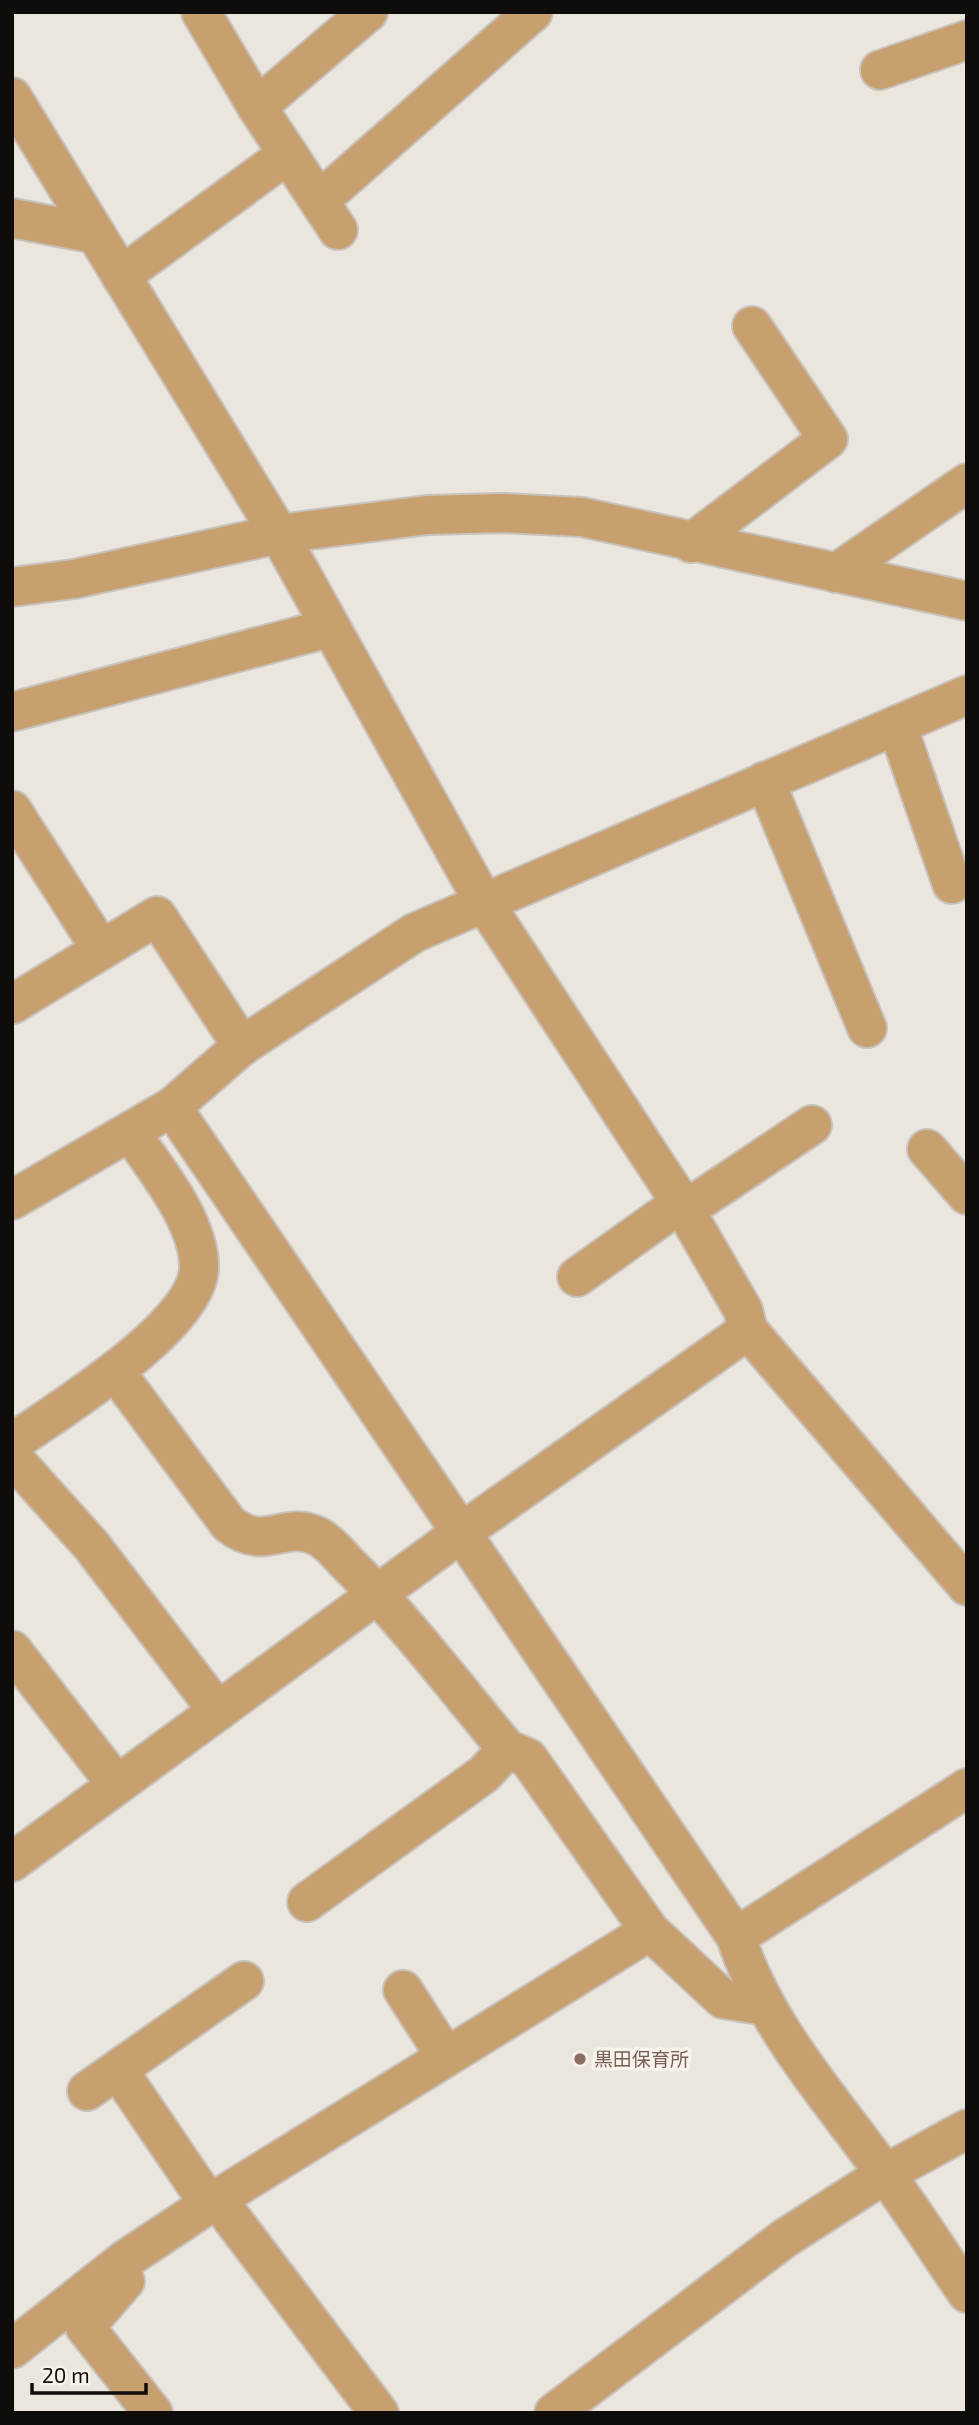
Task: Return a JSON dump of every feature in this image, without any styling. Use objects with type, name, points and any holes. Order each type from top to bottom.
[{"type":"street","points":[[171,12],[177,22],[192,12]]},
{"type":"street","points":[[201,12],[257,107],[329,215],[533,12]]},
{"type":"street","points":[[257,107],[368,12]]},
{"type":"street","points":[[880,71],[967,40]]},
{"type":"street","points":[[12,97],[284,543],[483,901],[683,1207],[743,1310],[748,1330],[962,1570]]},
{"type":"street","points":[[121,276],[289,154]]},
{"type":"street","points":[[12,218],[96,234]]},
{"type":"street","points":[[691,542],[828,439],[752,326]]},
{"type":"street","points":[[836,573],[967,483]]},
{"type":"street","points":[[12,587],[284,543],[427,515],[502,513],[582,517],[967,601]]},
{"type":"street","points":[[12,712],[326,622]]},
{"type":"street","points":[[12,1200],[172,1107],[242,1046],[414,933],[483,901],[967,695]]},
{"type":"street","points":[[897,724],[952,884]]},
{"type":"street","points":[[765,781],[867,1028]]},
{"type":"street","points":[[12,810],[101,949]]},
{"type":"street","points":[[13,1004],[157,916],[242,1046]]},
{"type":"street","points":[[172,1107],[736,1937],[745,1966],[766,2006],[822,2093],[885,2174],[967,2293]]},
{"type":"street","points":[[577,1277],[812,1125]]},
{"type":"street","points":[[12,1443],[115,1371],[159,1335],[178,1314],[192,1292],[200,1269],[194,1239],[174,1196],[130,1132]]},
{"type":"street","points":[[927,1149],[967,1195]]},
{"type":"street","points":[[12,1862],[377,1594],[748,1330]]},
{"type":"street","points":[[115,1371],[229,1524],[244,1536],[260,1538],[302,1529],[322,1538],[377,1594],[507,1749],[528,1758],[650,1931],[723,1999],[766,2006]]},
{"type":"street","points":[[12,1457],[91,1545],[218,1711]]},
{"type":"street","points":[[12,1650],[117,1785]]},
{"type":"street","points":[[307,1902],[484,1774],[507,1749]]},
{"type":"street","points":[[736,1937],[967,1788]]},
{"type":"street","points":[[12,2349],[126,2259],[213,2201],[650,1931]]},
{"type":"street","points":[[87,2091],[244,1981]]},
{"type":"street","points":[[403,1990],[446,2057]]},
{"type":"street","points":[[118,2070],[213,2201],[379,2413]]},
{"type":"street","points":[[554,2413],[785,2238],[885,2174],[967,2129]]},
{"type":"street","points":[[126,2259],[132,2273],[85,2328],[153,2413]]},
{"type":"place","name":"黒田保育所","points":[[580,2059]]}]
